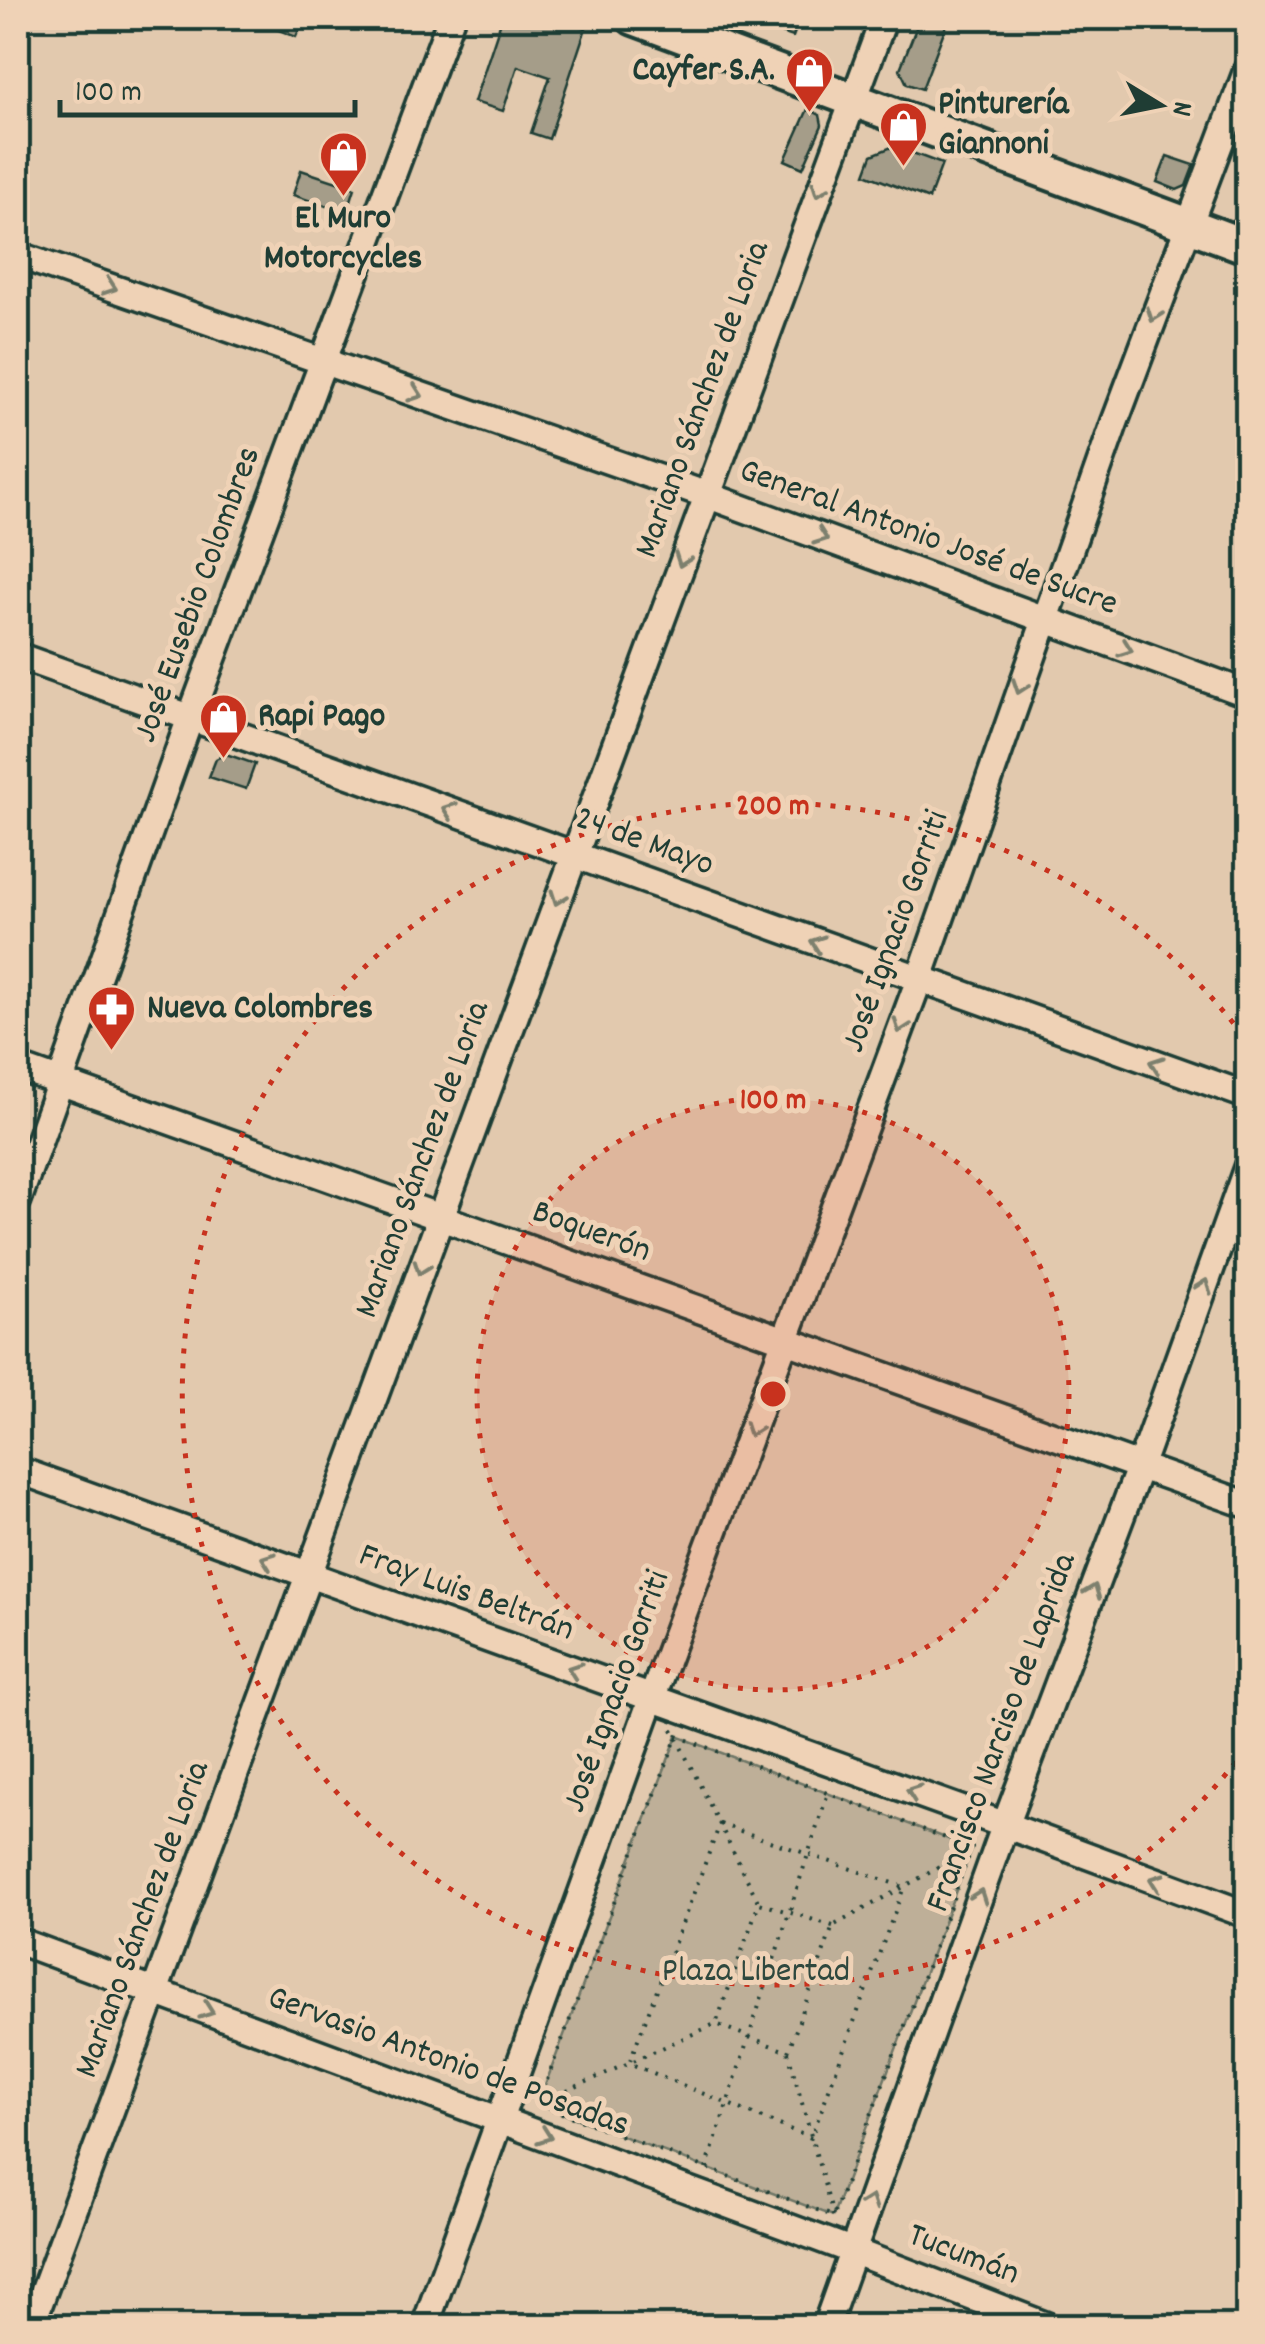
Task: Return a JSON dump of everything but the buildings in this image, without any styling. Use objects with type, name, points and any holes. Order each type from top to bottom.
[{"type":"main road","points":[[634,18],[1248,247]]},
{"type":"street","name":"José Eusebio Colombres","points":[[18,1200],[190,718],[451,18]]},
{"type":"street","name":"Mariano Sánchez de Loria","points":[[31,2326],[884,18]]},
{"type":"street","name":"José Ignacio Gorriti","points":[[424,2326],[919,980],[1044,619],[1248,68]]},
{"type":"street","name":"General Antonio José de Sucre","points":[[18,256],[706,495],[1248,694]]},
{"type":"street","name":"24 de Mayo","points":[[18,656],[1248,1096]]},
{"type":"street","name":"Boquerón","points":[[18,1067],[1248,1505]]},
{"type":"street","name":"Francisco Narciso de Laprida","points":[[826,2326],[1248,1165]]},
{"type":"street","name":"Fray Luis Beltrán","points":[[18,1470],[1248,1916]]},
{"type":"street","name":"Gervasio Antonio de Posadas","points":[[18,1941],[853,2251]]},
{"type":"street","name":"Tucumán","points":[[853,2251],[1047,2326]]},
{"type":"path","points":[[677,1736],[972,1848]]},
{"type":"path","points":[[538,2104],[716,2024],[759,1904],[677,1736]]},
{"type":"path","points":[[538,2104],[677,1736]]},
{"type":"path","points":[[706,2168],[828,1793]]},
{"type":"path","points":[[720,1824],[904,1886]]},
{"type":"path","points":[[629,2063],[720,1824]]},
{"type":"path","points":[[833,2216],[788,2052],[833,1926],[972,1848]]},
{"type":"path","points":[[833,2216],[972,1848]]},
{"type":"path","points":[[812,2138],[904,1886]]},
{"type":"path","points":[[759,1904],[833,1926]]},
{"type":"path","points":[[716,2024],[788,2052]]},
{"type":"path","points":[[629,2063],[812,2138]]},
{"type":"path","points":[[538,2104],[833,2216]]},
{"type":"green space","name":"Plaza Libertad","points":[[677,1736],[972,1848],[833,2216],[538,2104]]},
{"type":"place","name":"Cayfer S.A.","points":[[810,114]]},
{"type":"place","name":"Pinturería Giannoni","points":[[903,168]]},
{"type":"place","name":"El Muro Motorcycles","points":[[343,198]]},
{"type":"place","name":"Rapi Pago","points":[[223,760]]},
{"type":"place","name":"Nueva Colombres","points":[[112,1052]]}]
